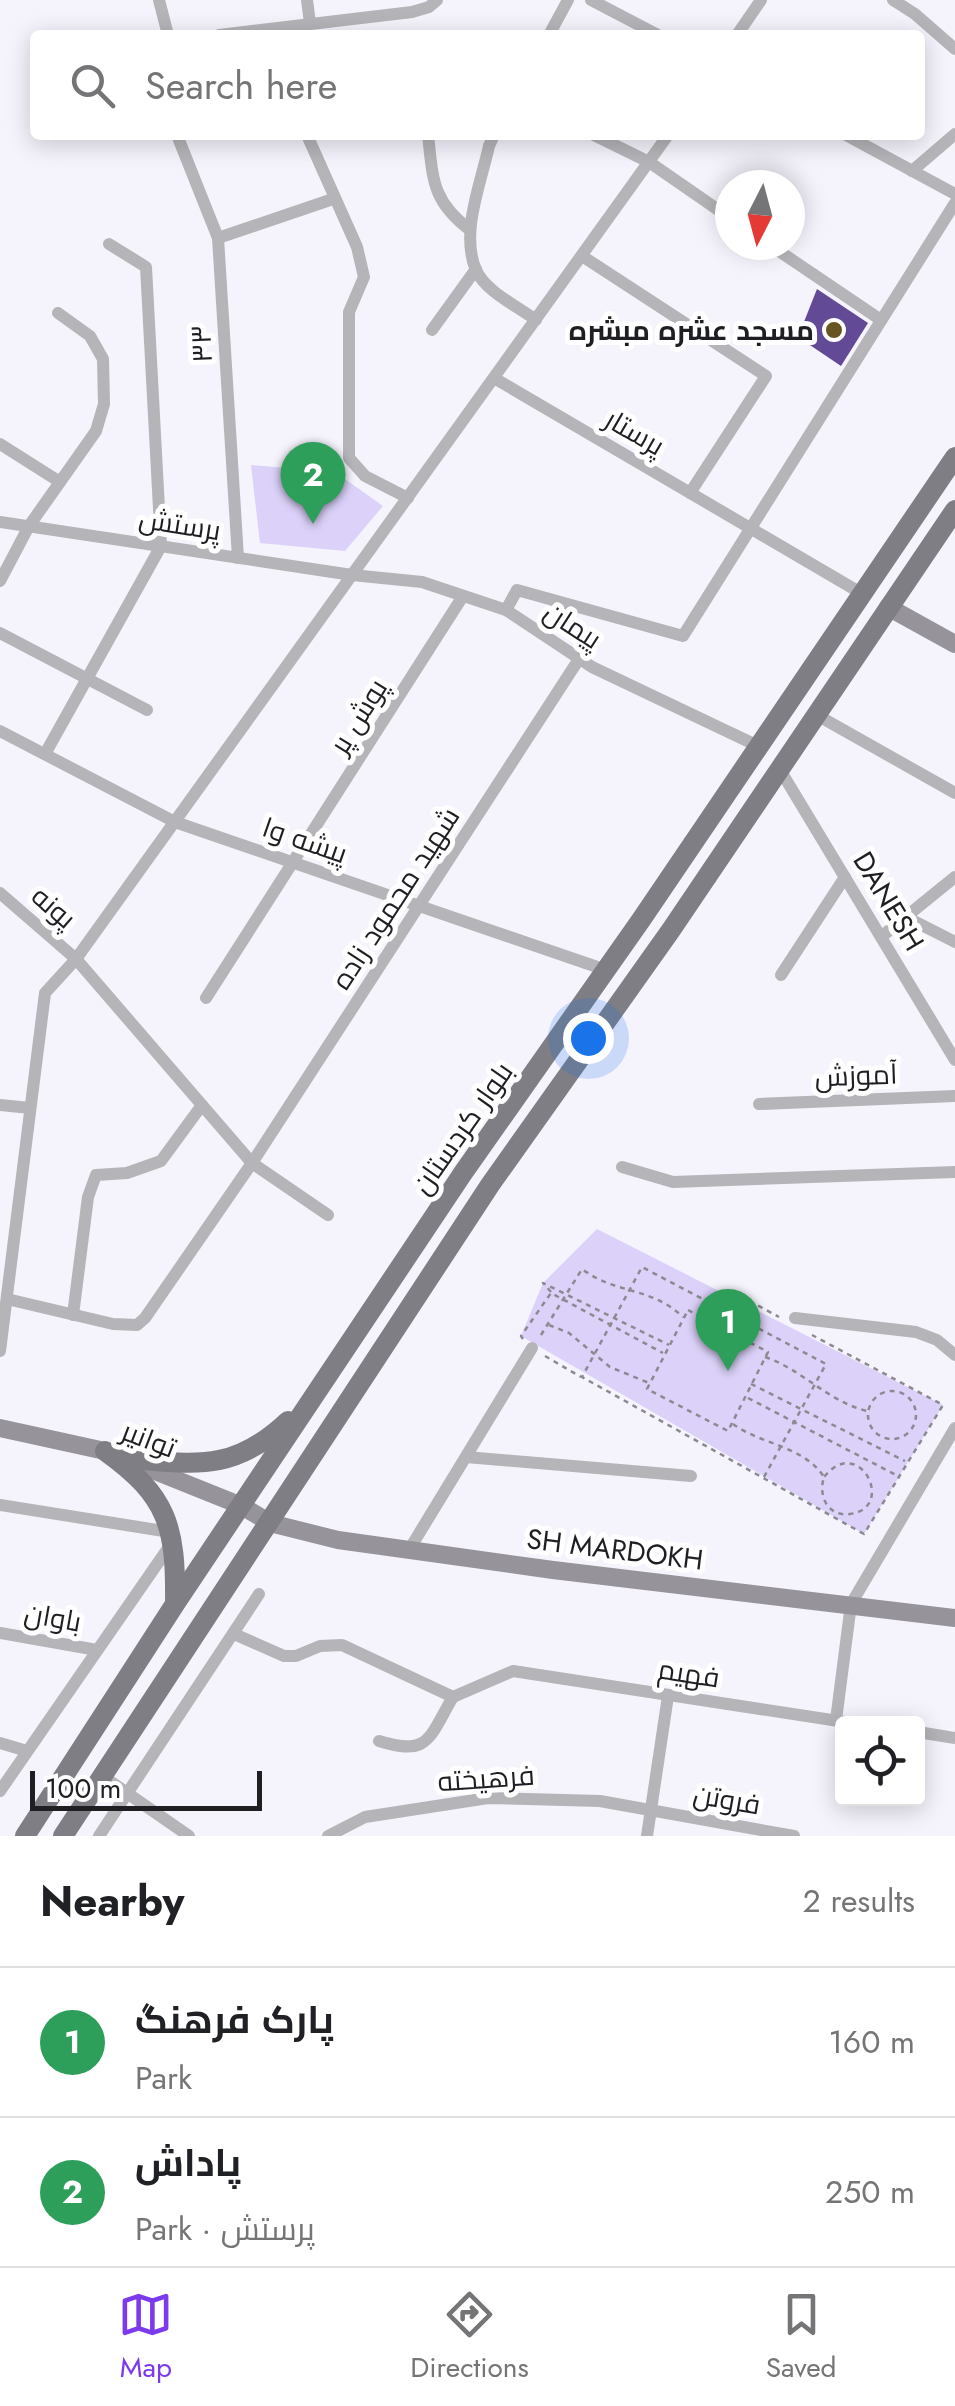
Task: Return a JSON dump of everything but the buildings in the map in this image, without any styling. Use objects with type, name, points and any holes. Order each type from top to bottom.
[{"type":"main road","name":"بلوار کردستان","points":[[24,1836],[174,1604],[463,1173],[955,458]]},
{"type":"main road","name":"بلوار کردستان","points":[[63,1836],[490,1185],[672,930],[954,514]]},
{"type":"main road","points":[[128,1459],[208,1463],[241,1456],[271,1437],[311,1399]]},
{"type":"main road","points":[[105,1451],[151,1488],[171,1537],[174,1604]]},
{"type":"street","points":[[159,0],[167,30]]},
{"type":"street","points":[[308,0],[310,23]]},
{"type":"street","points":[[257,30],[412,12],[429,8],[436,0]]},
{"type":"street","points":[[552,30],[568,0]]},
{"type":"street","points":[[590,0],[648,30]]},
{"type":"street","points":[[741,30],[761,0]]},
{"type":"street","points":[[893,0],[955,49]]},
{"type":"street","points":[[912,170],[955,134]]},
{"type":"street","name":"۳۳","points":[[179,140],[218,238],[238,558]]},
{"type":"street","points":[[310,140],[357,247],[364,277],[348,312],[349,458],[365,476],[408,498]]},
{"type":"street","points":[[429,140],[437,194],[447,212],[470,230]]},
{"type":"street","points":[[492,140],[470,230],[476,269],[488,286],[536,320]]},
{"type":"street","points":[[604,140],[649,162],[715,208]]},
{"type":"street","points":[[0,1352],[7,1233],[30,1108],[45,993],[76,960],[664,140]]},
{"type":"street","points":[[855,140],[955,194]]},
{"type":"street","points":[[218,238],[333,199]]},
{"type":"street","points":[[506,610],[517,590],[683,636],[955,202]]},
{"type":"street","points":[[45,754],[161,546],[146,267],[109,244]]},
{"type":"street","points":[[582,256],[766,376],[690,493]]},
{"type":"street","points":[[792,260],[881,320]]},
{"type":"street","points":[[432,330],[476,269]]},
{"type":"street","points":[[0,580],[29,526],[96,430],[104,404],[103,359],[90,336],[58,313]]},
{"type":"street","name":"پرستار","points":[[494,378],[861,594]]},
{"type":"street","points":[[0,444],[60,482]]},
{"type":"street","name":"پرستش","points":[[0,522],[352,575]]},
{"type":"street","name":"پیمان","points":[[352,575],[422,582],[506,610],[579,659],[758,746]]},
{"type":"street","name":"پوش پر","points":[[206,998],[464,596]]},
{"type":"street","points":[[888,607],[955,644]]},
{"type":"street","points":[[0,633],[147,710]]},
{"type":"street","name":"شهید محمود زاده","points":[[73,1315],[125,1326],[137,1325],[145,1318],[252,1163],[579,659]]},
{"type":"street","points":[[815,714],[955,794]]},
{"type":"street","name":"پیشه وا","points":[[0,731],[175,822],[606,970]]},
{"type":"street","name":"DANESH","points":[[780,768],[955,1060]]},
{"type":"street","points":[[780,975],[845,877]]},
{"type":"street","points":[[881,937],[955,877]]},
{"type":"street","name":"پونه","points":[[0,893],[76,960],[252,1163],[328,1215]]},
{"type":"street","points":[[906,917],[955,942]]},
{"type":"street","name":"آموزش","points":[[759,1104],[955,1096]]},
{"type":"street","points":[[0,1104],[30,1108]]},
{"type":"street","points":[[6,1299],[73,1315],[88,1198],[96,1176],[144,1169],[161,1161],[202,1105]]},
{"type":"street","points":[[622,1167],[673,1182],[955,1172]]},
{"type":"street","points":[[793,1322],[916,1332],[936,1340],[955,1355]]},
{"type":"street","points":[[409,1550],[532,1348]]},
{"type":"street","name":"توانیر","points":[[0,1428],[128,1459],[242,1506],[270,1523]]},
{"type":"street","points":[[837,1716],[851,1604],[955,1428]]},
{"type":"street","points":[[466,1457],[691,1476]]},
{"type":"street","points":[[0,1505],[171,1537],[0,1791]]},
{"type":"street","name":"SH MARDOKH","points":[[270,1523],[338,1540],[409,1550],[955,1618]]},
{"type":"street","points":[[99,1836],[260,1594]]},
{"type":"street","name":"باوان","points":[[0,1633],[97,1650]]},
{"type":"street","points":[[234,1634],[284,1656],[296,1656],[320,1646],[342,1645],[454,1698],[418,1747],[402,1748],[379,1741]]},
{"type":"street","name":"فهیم","points":[[454,1698],[513,1671],[835,1720]]},
{"type":"street","points":[[647,1836],[668,1696]]},
{"type":"street","points":[[925,1733],[955,1738]]},
{"type":"street","points":[[0,1744],[27,1751]]},
{"type":"street","points":[[104,1777],[189,1836]]},
{"type":"street","name":"فرهیخته","points":[[328,1836],[365,1817],[488,1798],[600,1800],[651,1811]]},
{"type":"street","name":"فروتن","points":[[651,1811],[794,1836]]},
{"type":"path","points":[[582,1378],[642,1267],[826,1364],[764,1477]]},
{"type":"path","points":[[532,1348],[582,1270],[604,1284],[658,1298],[684,1318]]},
{"type":"path","points":[[666,1354],[560,1300],[543,1284],[670,1346]]},
{"type":"path","points":[[552,1294],[521,1336],[532,1348],[864,1534],[943,1406],[736,1293],[730,1302],[733,1314]]},
{"type":"path","points":[[688,1310],[768,1352],[728,1430],[647,1390],[684,1318],[688,1310]]},
{"type":"path","points":[[548,1325],[569,1333],[610,1367],[650,1383]]},
{"type":"path","points":[[766,1358],[798,1371],[814,1386],[848,1406],[868,1411]]},
{"type":"path","points":[[751,1384],[906,1462]]},
{"type":"path","points":[[892,1392],[908,1397],[916,1418],[904,1436],[890,1439],[876,1434],[868,1411],[877,1397],[892,1392]]},
{"type":"path","points":[[745,1396],[897,1476]]},
{"type":"path","points":[[732,1423],[759,1440],[815,1463],[824,1476]]},
{"type":"path","points":[[846,1464],[862,1468],[871,1482],[871,1498],[854,1514],[837,1513],[824,1502],[824,1476],[846,1464]]},
{"type":"shaded area","points":[[251,465],[335,472],[383,506],[345,551],[260,543]]},
{"type":"shaded area","points":[[597,1229],[943,1405],[864,1534],[521,1336],[543,1283]]},
{"type":"place","name":"مسجد عشره مبشره","points":[[834,330]]},
{"type":"place","name":"پاداش","points":[[313,524]]},
{"type":"place","name":"پارک فرهنگ","points":[[728,1371]]}]
